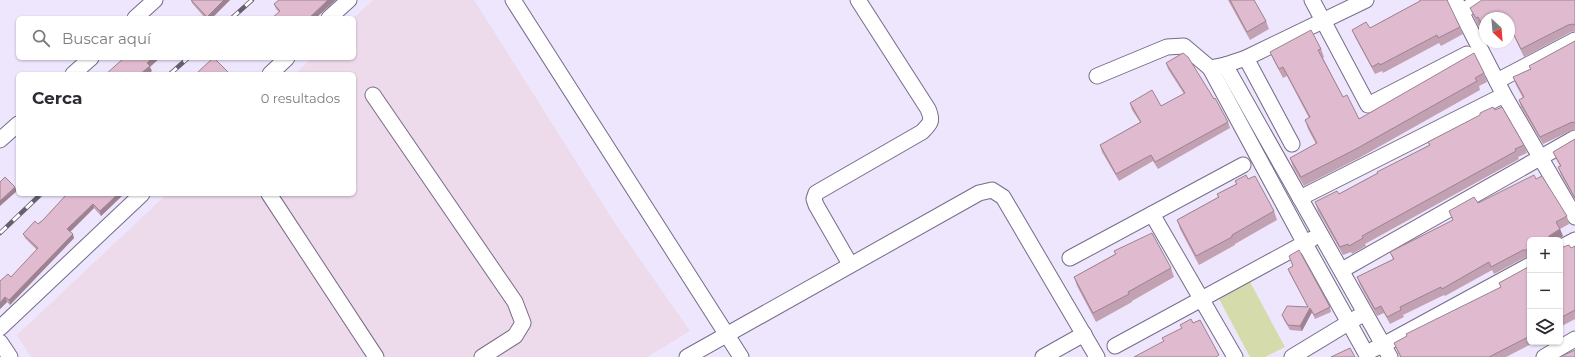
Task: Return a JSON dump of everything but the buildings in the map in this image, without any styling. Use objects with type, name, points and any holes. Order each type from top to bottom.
[{"type":"street","points":[[137,16],[155,0]]},
{"type":"street","points":[[332,16],[349,0]]},
{"type":"street","points":[[513,0],[741,357]]},
{"type":"street","points":[[850,264],[816,205],[814,199],[816,194],[922,132],[929,126],[932,118],[928,108],[858,0]]},
{"type":"street","points":[[1312,0],[1368,105],[1467,54]]},
{"type":"street","points":[[1210,68],[1246,58],[1366,0]]},
{"type":"street","points":[[1481,0],[1458,6],[1504,95],[1542,157],[1575,217]]},
{"type":"street","points":[[1497,81],[1575,40]]},
{"type":"street","points":[[1097,76],[1167,47],[1184,46],[1210,68],[1304,242],[1367,354],[1387,351],[1527,267]]},
{"type":"street","points":[[1246,58],[1292,144]]},
{"type":"street","points":[[75,72],[89,60]]},
{"type":"street","points":[[272,72],[285,60]]},
{"type":"street","points":[[1225,65],[1320,235],[1342,270],[1364,314],[1387,351]]},
{"type":"street","points":[[373,95],[515,302],[523,323],[515,336],[482,357]]},
{"type":"street","points":[[1300,198],[1504,95]]},
{"type":"street","points":[[0,140],[16,126]]},
{"type":"street","points":[[1342,270],[1575,138]]},
{"type":"street","points":[[1070,258],[1243,165]]},
{"type":"street","points":[[687,357],[850,264],[979,193],[992,190],[1003,197],[1097,357]]},
{"type":"street","points":[[0,328],[140,196]]},
{"type":"street","points":[[270,196],[376,357]]},
{"type":"street","points":[[1152,214],[1235,357]]},
{"type":"street","points":[[1115,346],[1304,242],[1320,235]]},
{"type":"street","points":[[1563,246],[1575,240]]},
{"type":"street","points":[[1292,357],[1364,314]]},
{"type":"street","points":[[1042,357],[1084,334]]},
{"type":"street","points":[[1544,357],[1575,339]]},
{"type":"street","points":[[0,342],[10,357]]},
{"type":"shaded area","points":[[373,0],[474,0],[616,225],[690,331],[647,357],[31,357],[17,335],[165,196],[356,196],[356,72],[297,72],[310,60],[356,60],[356,16]]},
{"type":"green space","points":[[1250,282],[1285,347],[1265,357],[1250,357],[1219,299]]},
{"type":"railway","points":[[234,16],[252,0]]},
{"type":"railway","points":[[172,72],[186,60]]},
{"type":"railway","points":[[0,233],[39,196]]}]
